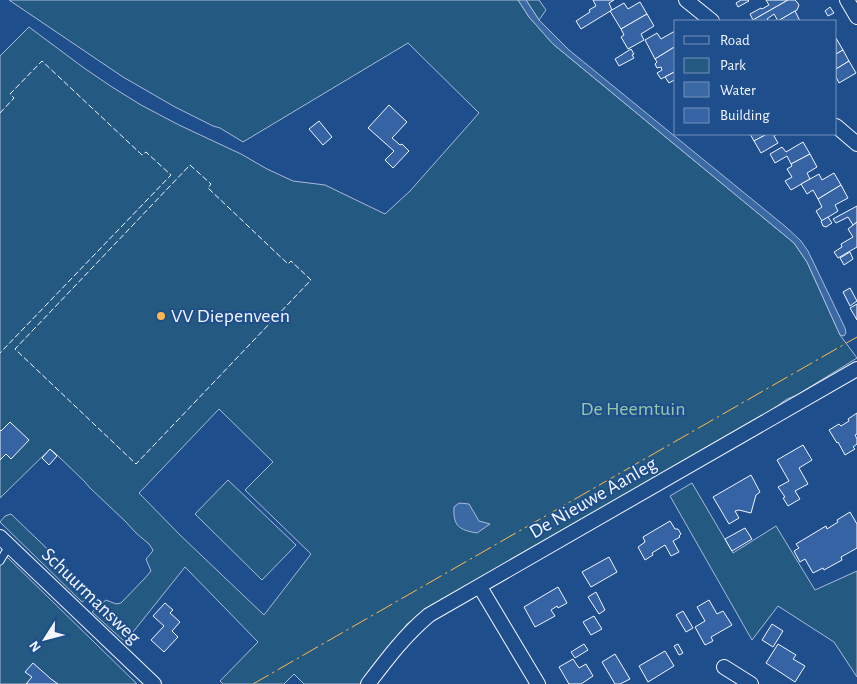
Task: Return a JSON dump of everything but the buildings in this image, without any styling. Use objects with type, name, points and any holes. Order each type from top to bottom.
[{"type":"street","points":[[686,0],[711,20]]},
{"type":"street","points":[[847,0],[857,17]]},
{"type":"street","points":[[837,127],[857,144]]},
{"type":"street","name":"De Nieuwe Aanleg","points":[[368,684],[402,640],[429,616],[857,369]]},
{"type":"street","name":"Schuurmansweg","points":[[4,542],[154,684]]},
{"type":"street","points":[[480,587],[538,684]]},
{"type":"street","points":[[724,667],[751,684]]},
{"type":"lane","points":[[0,561],[4,542]]},
{"type":"green space","name":"De Heemtuin","points":[[9,0],[518,0],[529,17],[553,44],[794,243],[807,262],[840,335],[857,358],[797,395],[787,399],[773,409],[426,610],[407,624],[362,684],[304,684],[294,674],[284,684],[223,684],[220,681],[258,642],[185,567],[125,642],[92,612],[106,600],[116,604],[121,603],[151,571],[146,559],[153,550],[55,453],[50,449],[0,498],[0,56],[29,27],[112,87],[179,125],[293,181],[325,185],[385,214],[410,191],[479,113],[408,43],[243,142],[220,128],[175,107],[123,77]],"holes":[[[219,409],[273,462],[245,490],[311,554],[264,615],[139,493]]]},
{"type":"green space","points":[[526,0],[539,0],[546,10],[539,20]]},
{"type":"green space","points":[[228,480],[296,545],[262,580],[195,514]]},
{"type":"green space","points":[[692,483],[733,553],[776,526],[815,590],[857,571],[857,677],[834,642],[778,606],[752,640],[670,496]]},
{"type":"green space","points":[[11,514],[86,586],[91,593],[88,598],[82,602],[0,522],[5,516]]},
{"type":"green space","points":[[6,556],[137,684],[0,684],[0,566]]},
{"type":"water","points":[[518,0],[526,0],[539,20],[569,50],[801,241],[808,251],[845,328],[846,333],[844,336],[840,335],[807,262],[794,243],[553,44],[529,17]]},
{"type":"water","points":[[459,503],[469,504],[479,521],[490,524],[477,533],[458,526],[454,507]]},
{"type":"fence","points":[[0,113],[14,98],[10,94],[42,61],[142,155],[146,152],[171,175],[0,353]]},
{"type":"fence","points":[[190,165],[211,184],[208,188],[288,264],[291,261],[311,280],[136,464],[15,349],[190,165]]},
{"type":"power","points":[[253,684],[857,337]]},
{"type":"place","name":"VV Diepenveen","points":[[161,316]]}]
